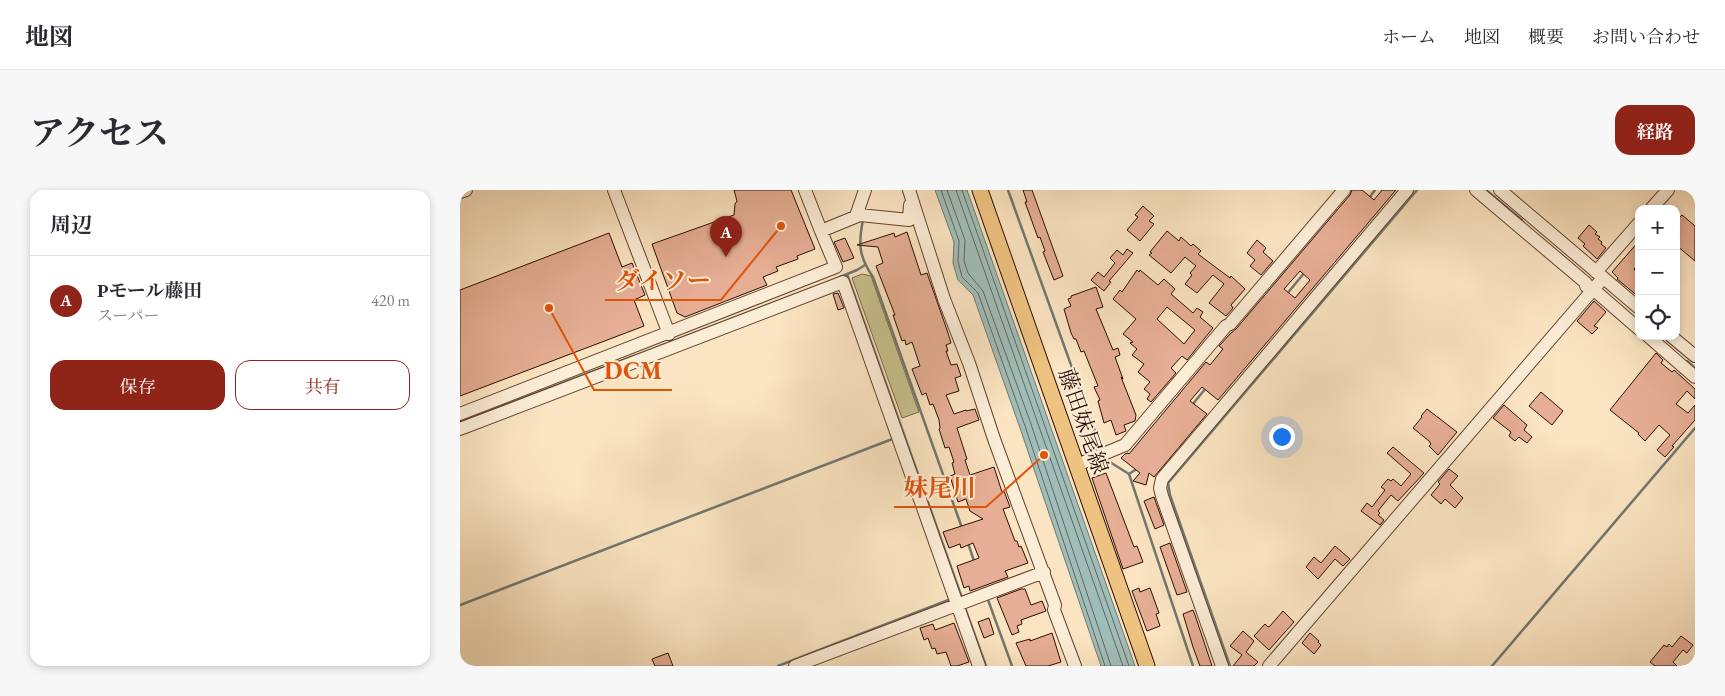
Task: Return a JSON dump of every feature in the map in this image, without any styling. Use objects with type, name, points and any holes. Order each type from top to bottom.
[{"type":"main road","name":"藤田妹尾線","points":[[980,190],[1147,666]]},
{"type":"street","points":[[460,192],[466,190]]},
{"type":"street","points":[[614,190],[669,334]]},
{"type":"street","points":[[806,190],[850,301],[959,601],[980,666]]},
{"type":"street","points":[[862,216],[865,190]]},
{"type":"street","points":[[1077,465],[1125,445],[1344,190]]},
{"type":"street","points":[[1222,666],[1162,496],[1160,488],[1162,479],[1407,190]]},
{"type":"street","points":[[1476,190],[1586,283],[1594,285],[1635,306]]},
{"type":"street","points":[[1500,190],[1635,324]]},
{"type":"street","points":[[1655,205],[1668,190]]},
{"type":"street","points":[[909,220],[911,196]]},
{"type":"street","points":[[911,196],[944,299],[1044,572],[1054,604],[1054,610],[1075,666]]},
{"type":"street","points":[[821,231],[862,216],[909,220],[923,232]]},
{"type":"street","points":[[1273,664],[1594,285],[1635,229]]},
{"type":"street","points":[[460,414],[669,334],[839,276]]},
{"type":"street","points":[[460,429],[839,276]]},
{"type":"street","points":[[1654,340],[1693,366]]},
{"type":"street","points":[[1675,340],[1693,366]]},
{"type":"street","points":[[795,666],[959,601],[986,594],[1044,572]]},
{"type":"shaded area","points":[[862,274],[871,276],[919,412],[902,418],[852,278]]},
{"type":"water","points":[[935,190],[967,190],[1135,666],[1101,666],[973,295],[958,280],[953,263],[954,242]]},
{"type":"building","points":[[734,190],[791,190],[815,249],[797,256],[798,259],[776,267],[778,271],[763,277],[767,285],[685,317],[677,313],[652,244],[734,215],[737,201]]},
{"type":"building","points":[[1023,190],[1032,190],[1063,276],[1054,280],[1043,252],[1045,251],[1040,237],[1038,238],[1025,202],[1027,202]]},
{"type":"building","points":[[1352,190],[1362,190],[1374,200],[1382,190],[1396,190],[1218,400],[1202,387],[1190,401],[1207,414],[1154,477],[1149,473],[1146,485],[1133,481],[1140,473],[1121,458],[1125,454],[1129,454],[1206,362],[1210,365],[1223,349],[1219,346],[1236,329],[1350,195]],"holes":[[[1300,271],[1310,280],[1295,298],[1284,289]]]},
{"type":"building","points":[[1143,206],[1154,216],[1149,221],[1154,224],[1140,241],[1127,230],[1138,217],[1135,215]]},
{"type":"building","points":[[1682,215],[1695,226],[1695,261],[1680,248],[1680,217]]},
{"type":"building","points":[[1589,225],[1597,232],[1595,234],[1600,237],[1598,239],[1606,248],[1597,259],[1583,246],[1585,244],[1578,238]]},
{"type":"building","points":[[1167,231],[1179,241],[1181,237],[1191,246],[1193,244],[1201,251],[1198,254],[1230,278],[1231,276],[1245,289],[1231,305],[1233,308],[1226,316],[1209,303],[1224,284],[1213,275],[1197,293],[1185,284],[1196,266],[1185,257],[1171,273],[1149,255]]},
{"type":"building","points":[[907,232],[921,275],[927,273],[947,330],[951,343],[946,345],[948,351],[946,351],[951,365],[957,364],[961,376],[955,378],[959,391],[946,395],[954,414],[975,409],[979,420],[957,428],[970,475],[994,467],[1002,492],[1004,491],[1010,507],[1003,509],[1015,541],[1017,541],[1019,547],[1021,546],[1028,563],[1005,571],[1008,577],[970,591],[969,586],[964,588],[957,566],[979,558],[973,543],[961,548],[960,544],[949,548],[943,532],[983,519],[970,511],[966,499],[958,502],[950,476],[955,474],[952,463],[954,462],[949,447],[945,448],[939,429],[939,420],[933,404],[930,405],[926,393],[922,395],[912,369],[920,366],[912,342],[906,345],[905,340],[902,341],[893,315],[895,315],[876,266],[883,263],[878,247],[857,245],[894,233],[895,237]]},
{"type":"building","points":[[609,233],[622,267],[632,263],[645,295],[634,300],[644,326],[460,396],[460,290]]},
{"type":"building","points":[[845,238],[854,258],[843,262],[834,242]]},
{"type":"building","points":[[1257,240],[1266,248],[1263,252],[1273,261],[1261,275],[1250,266],[1255,260],[1247,253]]},
{"type":"building","points":[[1635,246],[1635,294],[1617,279],[1612,272]]},
{"type":"building","points":[[1127,249],[1133,253],[1109,281],[1111,282],[1104,291],[1091,280],[1098,272],[1104,277],[1115,263],[1110,258],[1117,250],[1123,255]]},
{"type":"building","points":[[1137,270],[1139,272],[1140,270],[1158,285],[1164,279],[1175,289],[1171,294],[1193,313],[1197,308],[1203,312],[1200,317],[1213,328],[1187,360],[1182,356],[1171,368],[1176,373],[1151,402],[1147,399],[1150,394],[1144,389],[1150,382],[1138,372],[1144,364],[1132,355],[1137,349],[1130,343],[1133,342],[1123,334],[1136,319],[1113,299],[1120,290],[1122,292]],"holes":[[[1167,307],[1195,330],[1184,344],[1157,319]]]},
{"type":"building","points":[[1096,287],[1103,307],[1096,309],[1113,350],[1118,348],[1120,355],[1115,357],[1136,415],[1135,421],[1124,425],[1126,431],[1116,435],[1111,420],[1104,423],[1098,401],[1100,400],[1094,387],[1098,386],[1084,351],[1081,352],[1076,339],[1074,339],[1071,333],[1064,309],[1071,306],[1068,299],[1071,296]]},
{"type":"building","points":[[838,293],[844,308],[838,310],[833,294]]},
{"type":"building","points":[[1594,301],[1606,312],[1594,326],[1598,328],[1592,334],[1577,321]]},
{"type":"building","points":[[1656,353],[1663,360],[1661,363],[1672,372],[1674,370],[1695,389],[1695,399],[1687,391],[1676,404],[1688,413],[1695,405],[1695,420],[1665,457],[1657,450],[1670,435],[1659,425],[1645,441],[1639,433],[1610,410]]},
{"type":"building","points":[[1541,392],[1563,411],[1552,425],[1529,406]]},
{"type":"building","points":[[1504,405],[1527,425],[1524,430],[1532,437],[1527,443],[1519,437],[1515,441],[1509,436],[1511,432],[1493,418]]},
{"type":"building","points":[[1427,409],[1457,432],[1438,455],[1429,446],[1431,444],[1429,441],[1413,428]]},
{"type":"building","points":[[1393,447],[1424,473],[1398,501],[1391,495],[1378,511],[1380,513],[1378,515],[1384,520],[1380,525],[1361,511],[1367,503],[1372,507],[1385,490],[1381,487],[1388,479],[1391,481],[1393,479],[1401,486],[1411,474],[1387,453]]},
{"type":"building","points":[[1449,469],[1458,476],[1450,485],[1463,498],[1455,508],[1445,499],[1441,504],[1431,495],[1440,484],[1438,482]]},
{"type":"building","points":[[1106,473],[1134,547],[1137,546],[1143,562],[1123,569],[1092,478]]},
{"type":"building","points":[[1154,497],[1164,525],[1155,529],[1144,501]]},
{"type":"building","points":[[1170,543],[1187,592],[1177,595],[1160,547]]},
{"type":"building","points":[[1335,546],[1350,559],[1343,566],[1335,559],[1318,579],[1306,567],[1314,557],[1321,563]]},
{"type":"building","points":[[1139,588],[1140,592],[1150,588],[1159,613],[1156,614],[1160,626],[1147,631],[1132,591]]},
{"type":"building","points":[[1025,589],[1031,605],[1042,601],[1046,611],[1021,620],[1022,624],[1017,626],[1019,632],[1012,635],[997,598]]},
{"type":"building","points":[[1193,610],[1212,666],[1200,666],[1193,647],[1183,614]]},
{"type":"building","points":[[1283,611],[1294,622],[1269,650],[1254,636],[1265,624],[1268,627],[1270,626]]},
{"type":"building","points":[[989,618],[994,634],[984,638],[978,622]]},
{"type":"building","points":[[954,623],[969,662],[951,666],[946,652],[937,654],[935,648],[932,649],[928,638],[924,640],[920,628],[933,624],[935,630]]},
{"type":"building","points":[[1243,631],[1254,641],[1246,652],[1258,662],[1254,666],[1233,666],[1242,655],[1230,646]]},
{"type":"building","points":[[1052,633],[1061,662],[1048,666],[1026,666],[1016,643],[1030,639],[1030,641]]},
{"type":"building","points":[[1310,633],[1321,645],[1314,654],[1302,643]]},
{"type":"building","points":[[1681,636],[1693,645],[1687,653],[1683,650],[1673,662],[1677,666],[1655,666],[1650,662],[1664,645],[1667,647],[1669,644],[1672,647]]},
{"type":"building","points":[[668,653],[673,666],[655,666],[652,659]]},
{"type":"waterway","points":[[1008,190],[1102,451]]},
{"type":"waterway","points":[[1369,198],[1375,190]]},
{"type":"waterway","points":[[1230,666],[1170,495],[1168,483],[1417,190]]},
{"type":"waterway","points":[[1486,190],[1522,220]]},
{"type":"waterway","points":[[863,220],[860,236],[862,257],[873,277],[962,528]]},
{"type":"waterway","points":[[840,277],[865,265]]},
{"type":"waterway","points":[[1286,295],[1305,272]]},
{"type":"waterway","points":[[847,274],[962,598]]},
{"type":"waterway","points":[[460,422],[634,356]]},
{"type":"waterway","points":[[1687,361],[1695,368]]},
{"type":"waterway","points":[[1192,405],[1206,388]]},
{"type":"waterway","points":[[1492,666],[1695,428]]},
{"type":"waterway","points":[[460,605],[895,438]]},
{"type":"waterway","points":[[1105,459],[1129,474],[1193,666]]},
{"type":"waterway","points":[[1129,474],[1138,468]]},
{"type":"waterway","points":[[968,543],[974,561]]},
{"type":"waterway","points":[[987,597],[1012,666]]},
{"type":"waterway","points":[[778,666],[951,599]]},
{"type":"waterway","points":[[964,605],[986,666]]},
{"type":"place","name":"ダイソー","points":[[781,226]]},
{"type":"place","name":"Pモール藤田","points":[[726,257]]},
{"type":"place","name":"DCM","points":[[549,308]]},
{"type":"place","name":"妹尾川","points":[[1044,455]]}]
